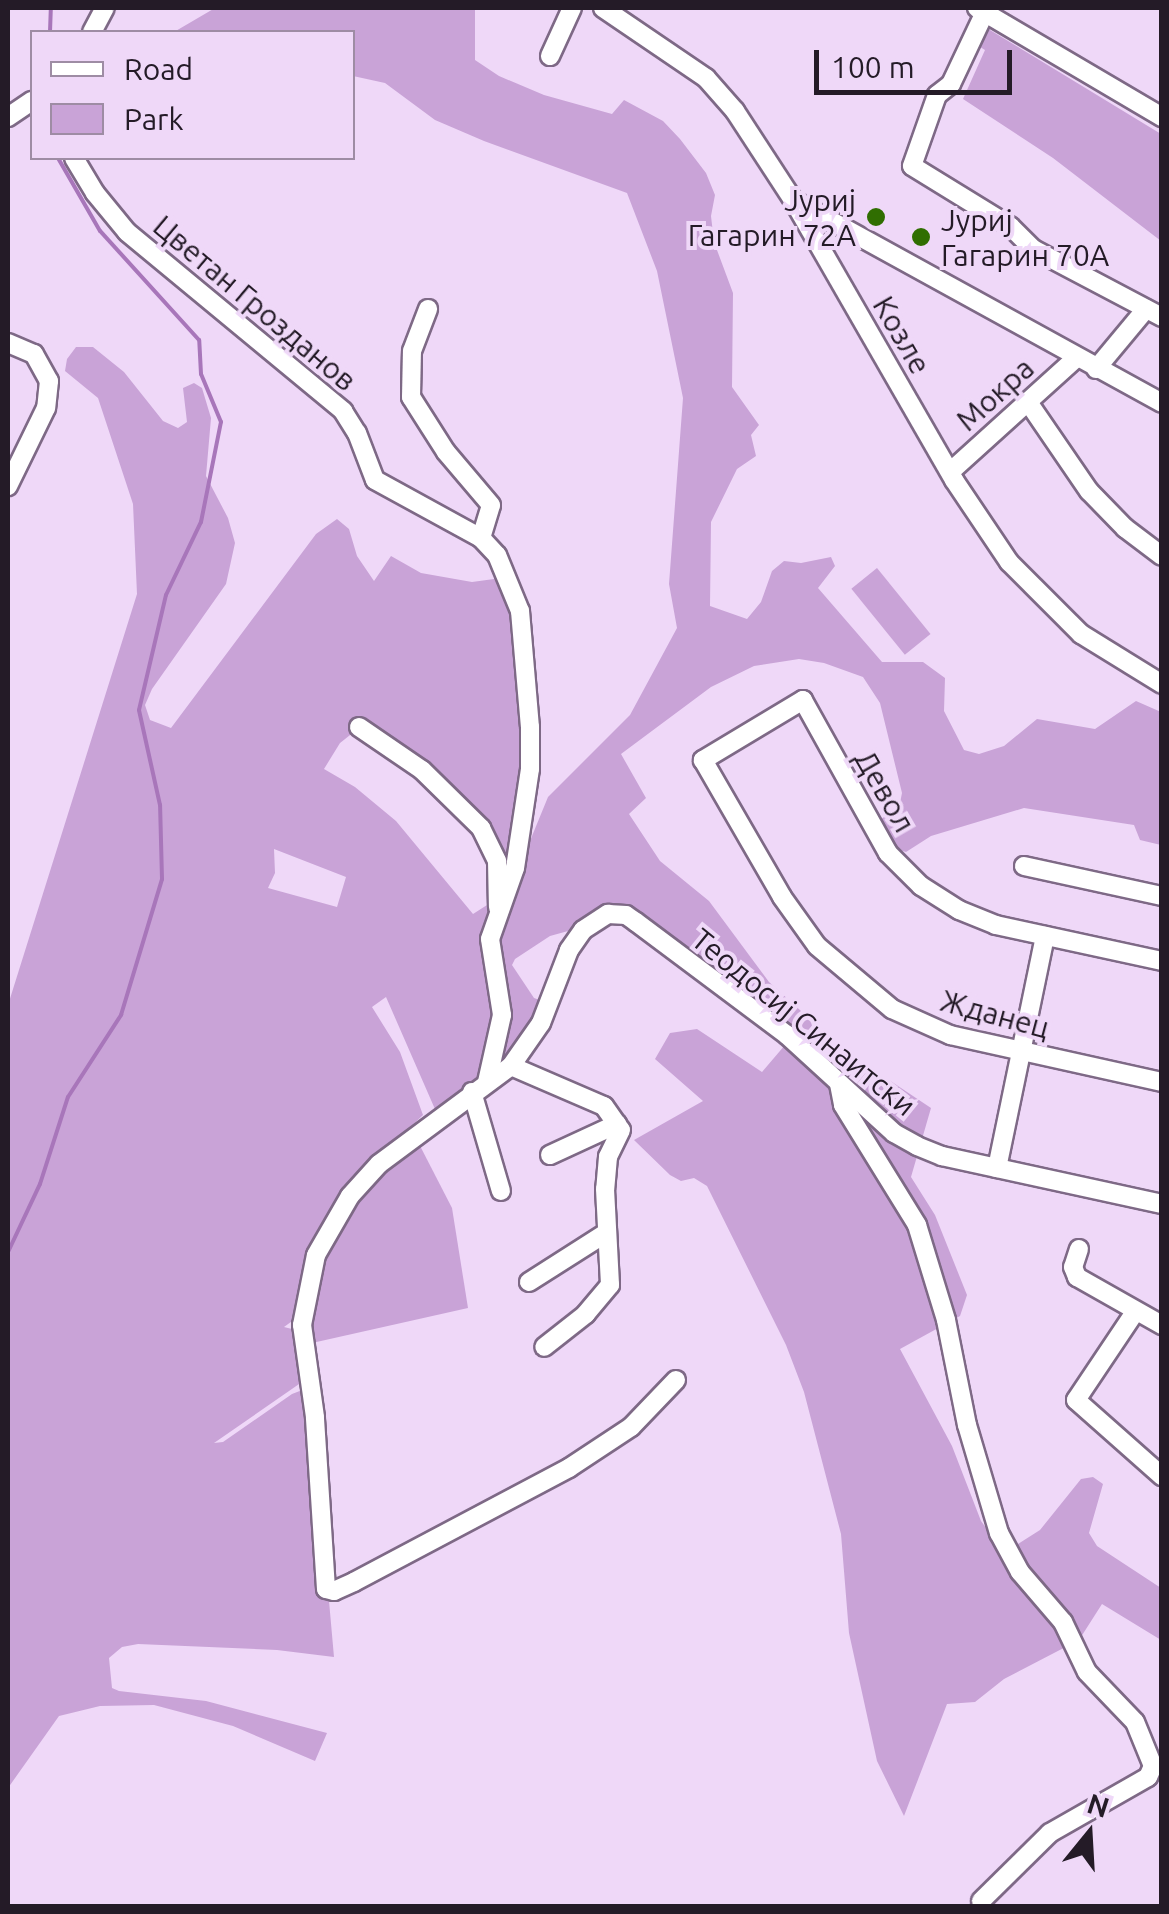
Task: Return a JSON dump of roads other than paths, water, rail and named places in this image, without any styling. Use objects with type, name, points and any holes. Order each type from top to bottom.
[{"type":"street","points":[[93,30],[105,8]]},
{"type":"street","points":[[550,56],[572,8]]},
{"type":"street","name":"Козле","points":[[603,8],[706,78],[735,110],[991,538],[1038,594],[1097,646],[1162,684]]},
{"type":"street","points":[[1096,369],[1154,313],[1027,246],[1010,227],[912,166],[937,95],[951,84],[981,10],[1162,117]]},
{"type":"street","name":"Цветан Грозданов","points":[[75,160],[95,194],[127,232],[343,411],[357,432],[374,480],[481,538]]},
{"type":"street","points":[[792,200],[1162,404]]},
{"type":"street","points":[[428,309],[412,351],[411,397],[446,452],[491,505],[481,538],[502,564],[520,611],[530,727],[530,769],[516,868],[490,948],[502,1015],[479,1087],[501,1191]]},
{"type":"street","points":[[8,344],[34,354],[49,381],[46,408],[8,486]]},
{"type":"street","name":"Мокра","points":[[950,472],[1076,358]]},
{"type":"street","points":[[1028,402],[1089,491],[1125,528],[1162,556]]},
{"type":"street","name":"Девол","points":[[703,760],[804,700],[888,853],[921,886],[959,910],[1046,936],[1162,962]]},
{"type":"street","points":[[359,727],[422,770],[481,828],[496,861],[497,917]]},
{"type":"street","name":"Жданец","points":[[703,760],[782,897],[817,946],[852,981],[892,1010],[950,1035],[1162,1082]]},
{"type":"street","points":[[1024,866],[1162,896]]},
{"type":"street","name":"Теодосиј Синаитски","points":[[676,1380],[631,1427],[569,1468],[354,1582],[334,1591],[326,1590],[315,1418],[302,1325],[309,1274],[328,1230],[362,1180],[405,1141],[511,1066],[541,1023],[568,950],[582,930],[617,914],[636,922],[787,1035],[894,1133],[917,1146],[942,1156],[1162,1204]]},
{"type":"street","points":[[997,1168],[1046,936]]},
{"type":"street","points":[[511,1066],[604,1106],[621,1130],[608,1157],[605,1189],[610,1284],[586,1314],[544,1346]]},
{"type":"street","points":[[839,1084],[843,1106],[917,1225],[946,1320],[967,1425],[999,1533],[1020,1572],[1063,1622],[1087,1672],[1135,1722],[1152,1766],[1148,1777],[1050,1834],[982,1900]]},
{"type":"street","points":[[550,1154],[616,1124]]},
{"type":"street","points":[[529,1282],[606,1233]]},
{"type":"street","points":[[1079,1248],[1073,1267],[1077,1276],[1162,1325]]},
{"type":"street","points":[[1135,1312],[1076,1400],[1162,1476]]},
{"type":"waterway","points":[[50,30],[51,8]]},
{"type":"waterway","points":[[8,1252],[40,1184],[68,1097],[121,1015],[162,879],[160,805],[139,710],[166,595],[201,522],[221,422],[201,374],[199,340],[100,231],[59,160]]},
{"type":"place","name":"Јуриј Гагарин 72А","points":[[876,217]]},
{"type":"place","name":"Јуриј Гагарин 70А","points":[[921,237]]}]
